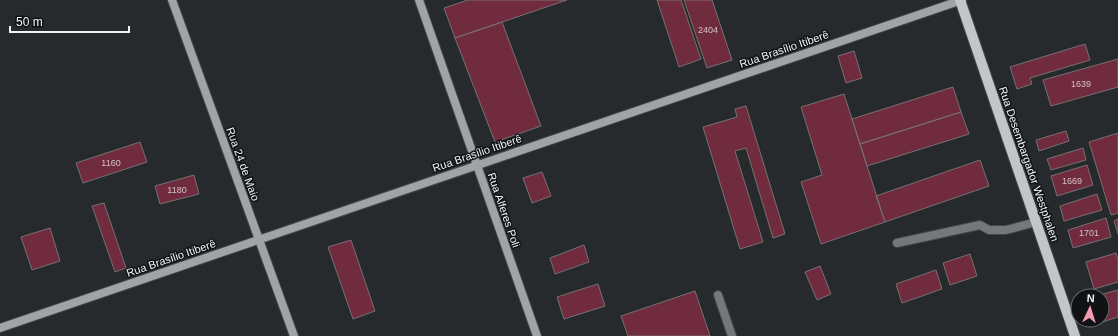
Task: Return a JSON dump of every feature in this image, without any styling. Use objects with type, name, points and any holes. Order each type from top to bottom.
[{"type":"main road","name":"Rua 24 de Maio","points":[[172,0],[294,336]]},
{"type":"main road","name":"Rua Alferes Poli","points":[[419,0],[537,336]]},
{"type":"main road","name":"Rua Brasílio Itiberê","points":[[0,328],[961,0]]},
{"type":"main road","name":"Rua Desembargador Westphalen","points":[[961,0],[1075,336]]},
{"type":"lane","points":[[898,243],[980,225],[989,230],[1006,230],[1036,222]]},
{"type":"lane","points":[[718,294],[732,336]]},
{"type":"building","points":[[468,0],[567,0],[455,38],[444,8]]},
{"type":"building","points":[[657,0],[681,0],[701,59],[679,67]]},
{"type":"building","points":[[684,0],[712,0],[732,60],[707,68]]},
{"type":"building","points":[[502,22],[541,126],[495,142],[455,38]]},
{"type":"building","points":[[1085,44],[1090,60],[1030,78],[1032,84],[1017,89],[1010,67]]},
{"type":"building","points":[[854,51],[862,78],[846,83],[838,56]]},
{"type":"building","points":[[1118,59],[1118,87],[1051,106],[1043,80]]},
{"type":"building","points":[[953,87],[961,112],[860,144],[852,119]]},
{"type":"building","points":[[844,94],[885,222],[821,244],[801,182],[822,175],[801,107]]},
{"type":"building","points":[[746,106],[785,234],[773,238],[746,148],[735,151],[763,242],[740,249],[703,127],[737,117],[735,109]]},
{"type":"building","points":[[961,112],[969,134],[867,166],[860,144]]},
{"type":"building","points":[[1066,131],[1069,141],[1039,151],[1036,140]]},
{"type":"building","points":[[1118,133],[1118,213],[1111,215],[1089,142]]},
{"type":"building","points":[[140,142],[147,162],[83,183],[76,163]]},
{"type":"building","points":[[1083,148],[1086,160],[1051,170],[1047,159]]},
{"type":"building","points":[[980,160],[989,186],[885,222],[876,196]]},
{"type":"building","points":[[1087,165],[1093,185],[1057,196],[1051,176]]},
{"type":"building","points":[[542,172],[551,196],[532,203],[523,178]]},
{"type":"building","points":[[194,175],[199,194],[160,204],[155,186]]},
{"type":"building","points":[[1097,194],[1102,210],[1064,221],[1060,206]]},
{"type":"building","points":[[104,203],[126,268],[115,272],[92,206]]},
{"type":"building","points":[[1106,218],[1111,237],[1073,248],[1068,230]]},
{"type":"building","points":[[1118,219],[1118,234],[1114,221]]},
{"type":"building","points":[[50,228],[60,261],[32,270],[21,237]]},
{"type":"building","points":[[351,240],[375,311],[353,319],[328,247]]},
{"type":"building","points":[[584,245],[589,262],[555,274],[550,258]]},
{"type":"building","points":[[1116,253],[1118,260],[1118,282],[1094,288],[1086,262]]},
{"type":"building","points":[[970,254],[977,276],[950,285],[943,263]]},
{"type":"building","points":[[820,266],[831,294],[817,300],[805,272]]},
{"type":"building","points":[[936,270],[942,289],[902,303],[896,284]]},
{"type":"building","points":[[598,284],[605,306],[564,319],[557,297]]},
{"type":"building","points":[[1118,290],[1118,317],[1110,320],[1110,292]]},
{"type":"building","points":[[695,291],[710,336],[628,336],[621,316]]}]
